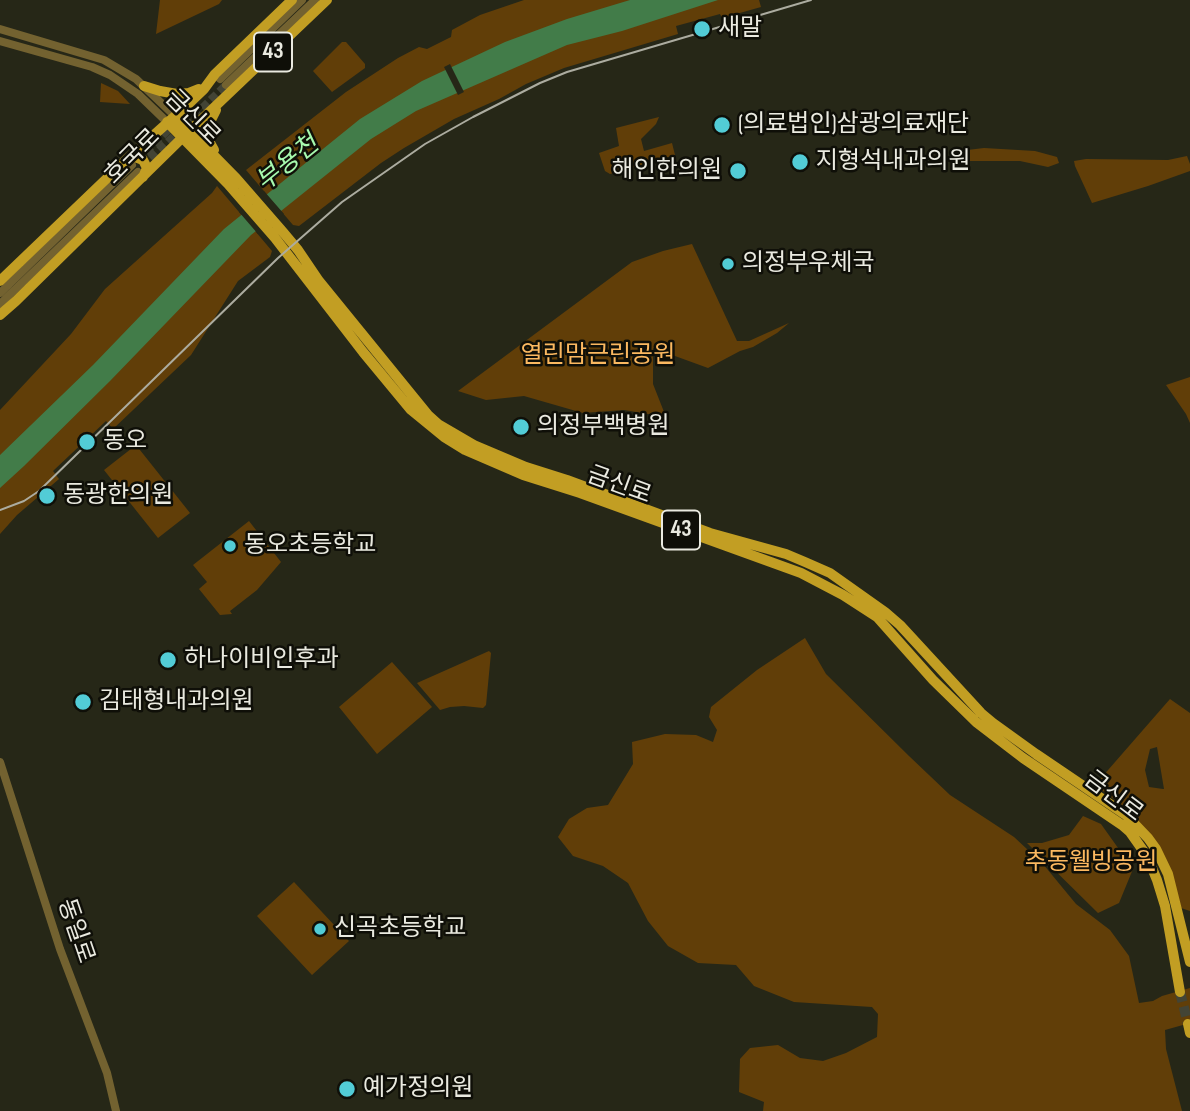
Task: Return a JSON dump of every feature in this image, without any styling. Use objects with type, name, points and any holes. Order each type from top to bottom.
[{"type":"main road","name":"호국로","points":[[0,281],[135,168],[186,135],[219,104],[220,82],[292,0]]},
{"type":"main road","name":"호국로","points":[[0,315],[135,168],[171,119],[204,89],[220,82],[327,0]]},
{"type":"main road","points":[[144,86],[177,94],[189,93],[220,82]]},
{"type":"main road","name":"43","points":[[219,104],[208,128],[208,136],[226,168]]},
{"type":"main road","name":"금신로","points":[[171,119],[232,181]]},
{"type":"main road","name":"금신로","points":[[186,135],[226,168],[232,181]]},
{"type":"main road","name":"43","points":[[232,181],[279,235]]},
{"type":"main road","name":"금신로","points":[[279,235],[298,250],[319,281],[428,415],[447,430],[474,445],[526,467],[710,533],[786,554],[830,573],[885,611],[981,713],[1126,815],[1148,838],[1168,874],[1190,962]]},
{"type":"main road","name":"금신로","points":[[279,235],[363,352],[411,410],[444,437],[474,454],[523,475],[801,573],[843,594],[877,617],[933,680],[976,722],[1130,832],[1147,856],[1161,893],[1180,992]]},
{"type":"street","name":"호국로","points":[[220,82],[302,0]]},
{"type":"street","name":"호국로","points":[[220,82],[315,0]]},
{"type":"street","name":"금신로","points":[[0,29],[104,60],[144,86],[171,119]]},
{"type":"street","name":"금신로","points":[[0,41],[92,67],[110,75],[171,119]]},
{"type":"street","name":"호국로","points":[[0,293],[135,168]]},
{"type":"street","name":"호국로","points":[[0,304],[135,168]]},
{"type":"street","name":"동일로","points":[[0,762],[65,966],[107,1073],[116,1111]]},
{"type":"green space","points":[[160,0],[222,0],[219,4],[156,34]]},
{"type":"green space","points":[[524,0],[759,0],[761,7],[722,18],[720,14],[676,26],[678,34],[564,68],[526,84],[454,119],[404,148],[299,226],[293,225],[246,170],[346,92],[398,58],[419,47],[427,49],[451,37],[452,30],[480,15]]},
{"type":"green space","points":[[342,42],[346,42],[365,64],[365,68],[332,92],[313,71]]},
{"type":"green space","points":[[101,83],[118,91],[130,104],[100,102]]},
{"type":"green space","points":[[659,117],[656,124],[641,139],[644,151],[672,143],[675,155],[610,174],[605,171],[599,153],[619,146],[616,128]]},
{"type":"green space","points":[[984,148],[1035,151],[1057,157],[1059,163],[1048,167],[1020,161],[970,161],[952,164],[951,152]]},
{"type":"green space","points":[[1187,156],[1190,171],[1092,203],[1074,161],[1168,160]]},
{"type":"green space","points":[[217,186],[272,251],[270,257],[238,281],[191,355],[113,429],[106,421],[53,471],[59,479],[17,515],[0,534],[0,410],[71,334],[105,289]]},
{"type":"green space","name":"열린맘근린공원","points":[[692,244],[737,341],[749,341],[789,323],[753,347],[708,368],[653,348],[653,384],[666,417],[624,410],[583,413],[524,396],[486,400],[458,391],[632,262]]},
{"type":"green space","points":[[1190,377],[1190,423],[1166,385]]},
{"type":"green space","points":[[136,445],[190,513],[158,538],[104,470]]},
{"type":"green space","points":[[249,521],[281,562],[257,590],[230,611],[232,614],[220,615],[199,589],[207,582],[193,565]]},
{"type":"green space","points":[[805,638],[826,674],[909,756],[950,795],[1014,837],[1043,864],[1076,904],[1110,930],[1129,956],[1139,1003],[1190,988],[1190,1023],[1165,1030],[1166,1049],[1182,1111],[763,1111],[764,1102],[739,1092],[740,1059],[750,1048],[778,1045],[800,1058],[823,1061],[877,1037],[878,1014],[872,1007],[794,1002],[754,986],[736,965],[698,963],[668,946],[648,921],[628,883],[603,866],[573,856],[558,837],[569,819],[587,808],[608,805],[633,764],[632,742],[665,734],[696,735],[713,742],[717,730],[709,717],[711,707],[757,670]]},
{"type":"green space","points":[[489,651],[491,653],[486,705],[483,708],[464,706],[440,710],[417,683]]},
{"type":"green space","points":[[392,662],[432,707],[377,754],[339,707]]},
{"type":"green space","points":[[1170,699],[1190,713],[1190,911],[1181,908],[1171,870],[1127,809],[1095,785]],"holes":[[[1157,747],[1164,789],[1149,787],[1145,770],[1150,749]]]},
{"type":"green space","name":"추동웰빙공원","points":[[1083,816],[1101,824],[1133,869],[1119,903],[1098,913],[1027,843],[1042,843],[1069,835]]},
{"type":"green space","points":[[294,882],[349,941],[312,975],[257,916]]},
{"type":"shaded area","points":[[630,0],[718,0],[622,31],[567,45],[416,111],[371,139],[251,235],[110,381],[0,488],[0,455],[93,365],[224,229],[360,119],[422,81],[505,42]]},
{"type":"pier","points":[[450,64],[464,92],[458,95],[444,67]]},
{"type":"pier","points":[[264,191],[284,214],[258,234],[239,212]]},
{"type":"tunnel","points":[[142,167],[226,85]]},
{"type":"tunnel","points":[[137,161],[175,123]]},
{"type":"tunnel","points":[[1180,992],[1188,1024]]},
{"type":"tram line","points":[[0,510],[24,501],[39,491],[278,258],[342,202],[425,144],[540,83],[567,72],[811,0]]},
{"type":"place","name":"새말","points":[[702,29]]},
{"type":"place","name":"(의료법인)삼광의료재단","points":[[722,125]]},
{"type":"place","name":"지형석내과의원","points":[[800,162]]},
{"type":"place","name":"해인한의원","points":[[738,171]]},
{"type":"place","name":"의정부우체국","points":[[728,264]]},
{"type":"place","name":"의정부백병원","points":[[521,427]]},
{"type":"place","name":"동오","points":[[87,442]]},
{"type":"place","name":"동광한의원","points":[[47,496]]},
{"type":"place","name":"동오초등학교","points":[[230,546]]},
{"type":"place","name":"하나이비인후과","points":[[168,660]]},
{"type":"place","name":"김태형내과의원","points":[[83,702]]},
{"type":"place","name":"신곡초등학교","points":[[320,929]]},
{"type":"place","name":"예가정의원","points":[[347,1089]]},
{"type":"water label","name":"부용천","points":[[288,164]]}]
